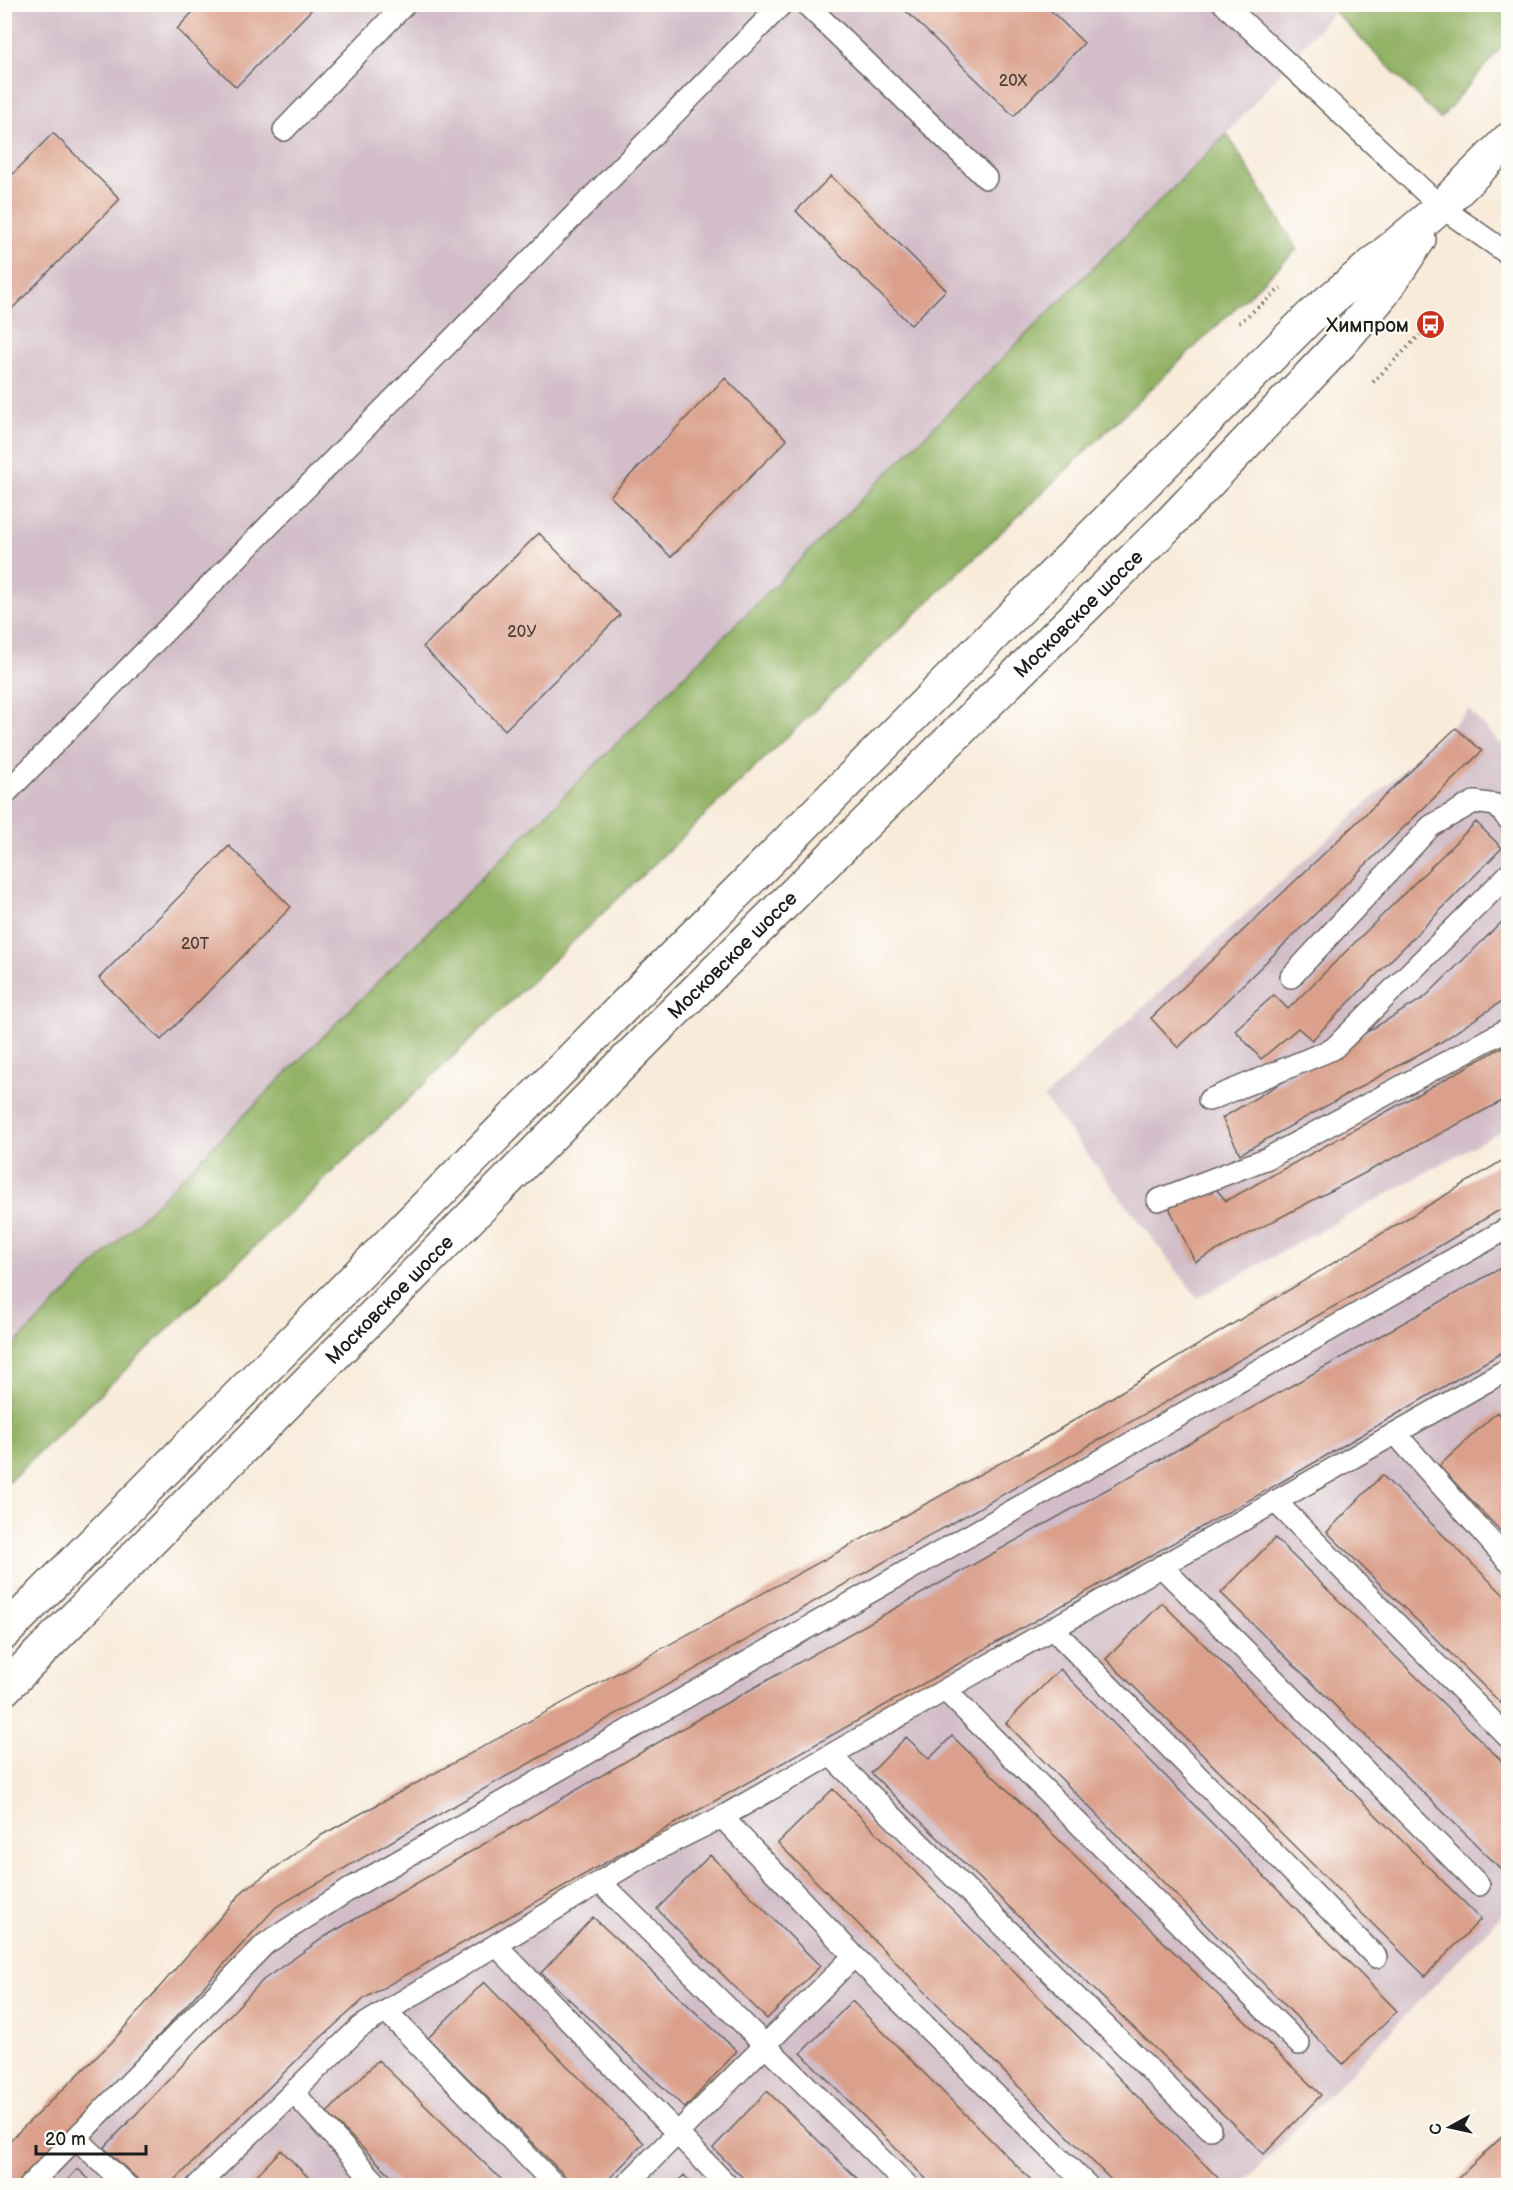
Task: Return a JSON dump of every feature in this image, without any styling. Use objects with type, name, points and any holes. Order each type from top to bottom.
[{"type":"main road","name":"Московское шоссе","points":[[4,1633],[1311,316],[1441,207],[1509,140]]},
{"type":"main road","name":"Московское шоссе","points":[[4,1689],[652,1034],[1166,527],[1339,345],[1383,293],[1441,207]]},
{"type":"lane","points":[[284,130],[405,4]]},
{"type":"lane","points":[[4,795],[783,4]]},
{"type":"lane","points":[[806,4],[986,178]]},
{"type":"lane","points":[[1224,4],[1441,207],[1509,254]]},
{"type":"lane","points":[[1291,977],[1431,826],[1474,802],[1496,805],[1509,819]]},
{"type":"lane","points":[[1209,1100],[1333,1049],[1509,875]]},
{"type":"lane","points":[[1158,1200],[1268,1158],[1509,1029]]},
{"type":"lane","points":[[28,2186],[265,1944],[355,1886],[1509,1228]]},
{"type":"lane","points":[[197,2186],[360,2027],[643,1856],[722,1817],[1395,1433],[1506,1375]]},
{"type":"lane","points":[[1395,1433],[1509,1560]]},
{"type":"lane","points":[[1275,1501],[1509,1737]]},
{"type":"lane","points":[[1161,1566],[1479,1885]]},
{"type":"lane","points":[[1053,1629],[1376,1957]]},
{"type":"lane","points":[[945,1690],[1299,2044]]},
{"type":"lane","points":[[831,1756],[1210,2129]]},
{"type":"lane","points":[[722,1817],[854,1956],[1089,2186]]},
{"type":"lane","points":[[600,1882],[908,2186]]},
{"type":"lane","points":[[496,1945],[728,2186]]},
{"type":"lane","points":[[625,2186],[854,1956]]},
{"type":"lane","points":[[386,2011],[556,2186]]},
{"type":"lane","points":[[293,2092],[379,2186]]},
{"type":"lane","points":[[76,2138],[127,2186]]},
{"type":"path","points":[[1239,323],[1281,288]]},
{"type":"path","points":[[1373,382],[1430,325]]},
{"type":"shaded area","points":[[5,5],[1339,5],[1227,134],[5,1354]]},
{"type":"shaded area","points":[[1469,710],[1508,752],[1508,1127],[1198,1298],[1044,1098]]},
{"type":"shaded area","points":[[1508,1157],[1508,1909],[1242,2185],[5,2186],[5,2146],[111,2043],[244,1890],[320,1836],[1035,1444]]},
{"type":"green space","points":[[1339,4],[1508,5],[1508,39],[1440,119],[1333,10]]},
{"type":"green space","points":[[1227,134],[1297,249],[5,1485],[5,1354]]},
{"type":"building","points":[[200,4],[317,4],[236,87],[177,29]]},
{"type":"building","points":[[912,4],[1044,4],[1084,43],[1014,116],[906,11]]},
{"type":"building","points":[[53,133],[120,199],[4,317],[4,183]]},
{"type":"building","points":[[831,176],[946,290],[911,325],[796,211]]},
{"type":"building","points":[[725,378],[787,440],[671,557],[610,496]]},
{"type":"building","points":[[539,533],[620,615],[505,730],[423,647]]},
{"type":"building","points":[[1456,728],[1482,751],[1178,1048],[1151,1018]]},
{"type":"building","points":[[1476,822],[1502,848],[1312,1040],[1298,1028],[1261,1059],[1235,1030],[1274,995],[1288,1009]]},
{"type":"building","points":[[229,846],[291,907],[161,1040],[99,978]]},
{"type":"building","points":[[1508,916],[1508,997],[1441,1042],[1240,1154],[1222,1118],[1424,998]]},
{"type":"building","points":[[1508,1044],[1508,1098],[1195,1262],[1168,1205],[1212,1184],[1226,1201]]},
{"type":"building","points":[[1508,1157],[1508,1205],[1421,1257],[276,1907],[70,2133],[14,2186],[4,2186],[4,2146],[111,2043],[244,1890],[320,1836],[1035,1444]]},
{"type":"building","points":[[1508,1264],[1508,1349],[1283,1481],[365,1998],[306,2051],[169,2186],[145,2186],[104,2148],[263,1980],[326,1936],[707,1714]]},
{"type":"building","points":[[1497,1412],[1508,1424],[1508,1539],[1439,1466]]},
{"type":"building","points":[[1382,1475],[1508,1599],[1508,1710],[1327,1532]]},
{"type":"building","points":[[1275,1538],[1508,1767],[1508,1876],[1221,1593]]},
{"type":"building","points":[[1162,1603],[1481,1919],[1425,1976],[1106,1659]]},
{"type":"building","points":[[1060,1669],[1397,2011],[1343,2064],[1006,1723]]},
{"type":"building","points":[[952,1736],[1321,2095],[1264,2154],[871,1773],[906,1737],[929,1759]]},
{"type":"building","points":[[833,1789],[1219,2179],[1212,2186],[1117,2186],[778,1843]]},
{"type":"building","points":[[710,1855],[820,1966],[767,2019],[657,1909]]},
{"type":"building","points":[[593,1917],[737,2051],[685,2108],[541,1973]]},
{"type":"building","points":[[484,1982],[644,2143],[602,2186],[575,2186],[428,2038]]},
{"type":"building","points":[[852,2001],[1037,2186],[933,2186],[801,2053]]},
{"type":"building","points":[[378,2060],[508,2186],[402,2186],[327,2113]]},
{"type":"building","points":[[767,2091],[865,2186],[751,2186],[713,2148]]},
{"type":"building","points":[[1508,2131],[1508,2180],[1503,2186],[1450,2186]]},
{"type":"building","points":[[281,2150],[317,2186],[246,2186]]},
{"type":"building","points":[[78,2169],[96,2186],[61,2186]]},
{"type":"building","points":[[684,2175],[694,2186],[673,2186]]},
{"type":"place","name":"Химпром","points":[[1430,325]]}]
